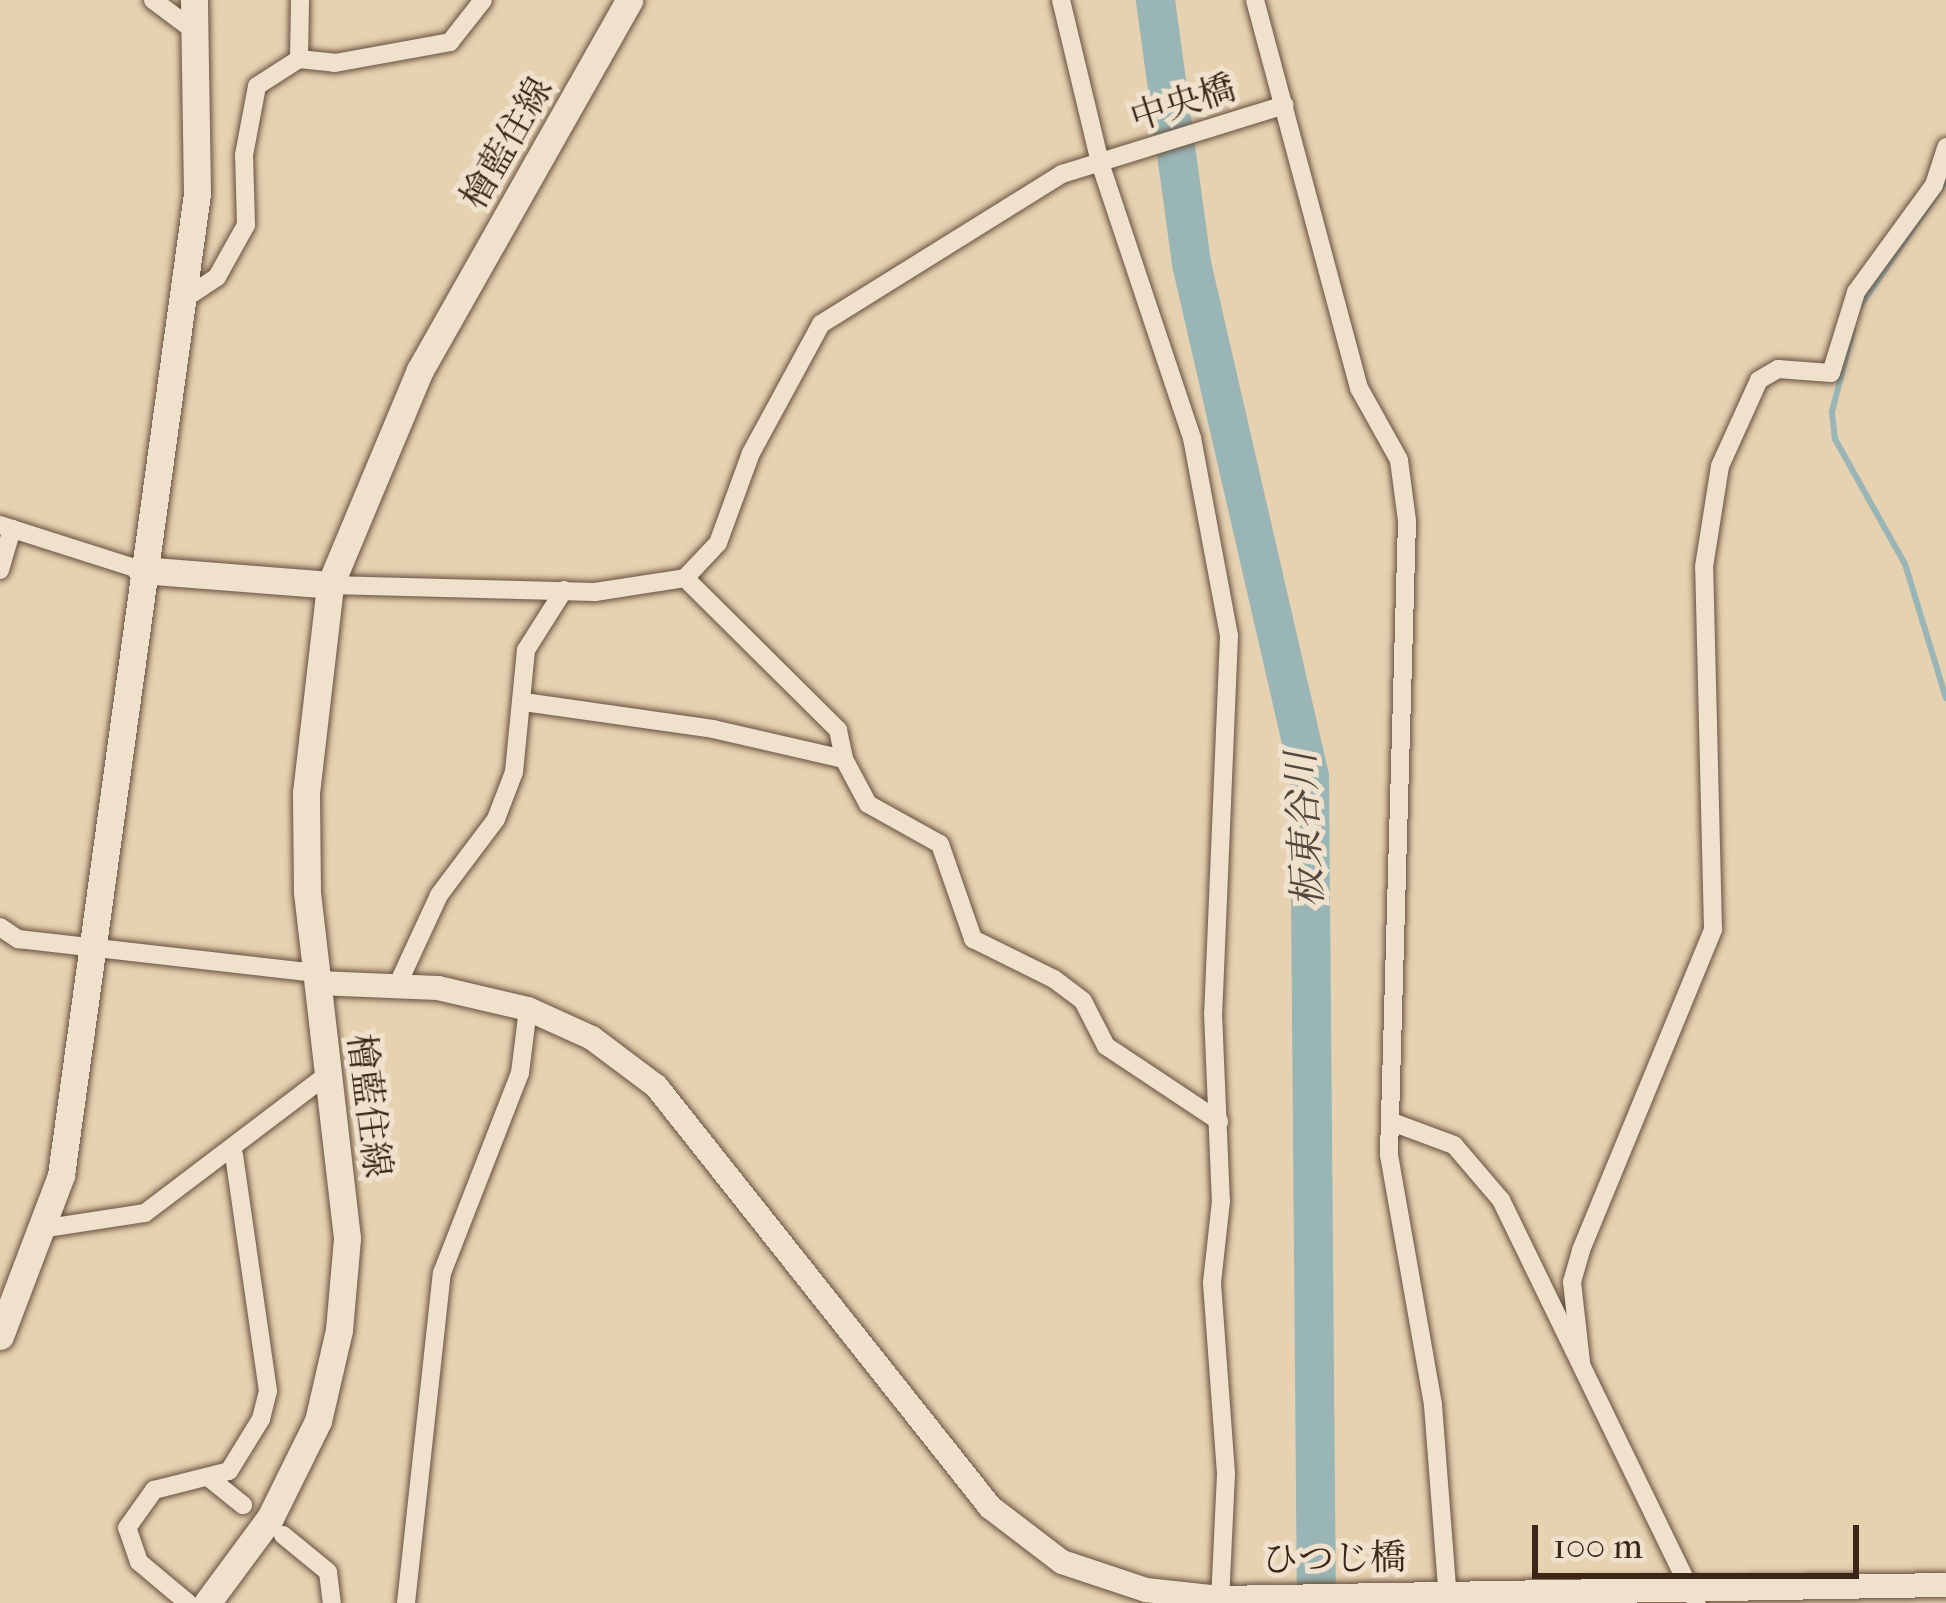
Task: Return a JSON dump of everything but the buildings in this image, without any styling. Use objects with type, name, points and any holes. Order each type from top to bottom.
[{"type":"main road","points":[[0,1336],[47,1228],[197,194],[194,0]]},
{"type":"main road","name":"檜藍住線","points":[[207,1603],[231,1577],[318,1421],[339,1330],[347,1238],[317,978],[306,793],[330,585],[420,370],[629,0]]},
{"type":"main road","points":[[141,570],[330,585]]},
{"type":"street","points":[[153,0],[196,32]]},
{"type":"street","points":[[299,59],[300,0]]},
{"type":"street","points":[[181,301],[217,277],[246,226],[244,155],[257,86],[299,59],[335,63],[449,42],[483,0]]},
{"type":"street","points":[[1061,0],[1192,437],[1229,636],[1213,1013],[1219,1121],[1212,1283],[1226,1474],[1220,1600]]},
{"type":"street","points":[[1255,0],[1277,107],[1359,388],[1399,460],[1407,521],[1392,1122],[1449,1598]]},
{"type":"street","name":"中央橋","points":[[685,578],[718,543],[752,453],[821,323],[1062,174],[1277,107]]},
{"type":"street","points":[[1581,1362],[1572,1282],[1581,1250],[1713,929],[1704,567],[1720,466],[1759,380],[1778,369],[1832,373],[1856,292],[1934,185],[1946,147]]},
{"type":"street","points":[[0,570],[6,527],[141,570]]},
{"type":"street","points":[[330,585],[564,590],[656,588],[685,578],[838,730],[844,760],[868,804],[940,844],[973,939],[1054,979],[1083,1001],[1106,1046],[1219,1121]]},
{"type":"street","points":[[397,986],[439,895],[496,819],[524,702],[526,650],[564,590]]},
{"type":"street","points":[[524,702],[844,760]]},
{"type":"street","points":[[0,927],[86,948],[317,978]]},
{"type":"street","name":"ひつじ橋","points":[[317,978],[397,986],[529,1009],[592,1038],[656,1086],[990,1508],[1062,1562],[1146,1591],[1220,1600],[1693,1596],[1946,1585]]},
{"type":"street","points":[[406,1603],[442,1273],[520,1073],[529,1009]]},
{"type":"street","points":[[47,1228],[145,1213],[233,1154],[328,1075]]},
{"type":"street","points":[[1392,1122],[1454,1144],[1501,1200],[1693,1596]]},
{"type":"street","points":[[188,1603],[139,1562],[128,1528],[154,1490],[229,1472],[268,1390],[233,1154]]},
{"type":"street","points":[[208,1477],[243,1504]]},
{"type":"street","points":[[283,1535],[328,1572],[332,1603]]},
{"type":"waterway","name":"板東谷川","points":[[1155,0],[1191,263],[1309,776],[1316,1603]]},
{"type":"waterway","points":[[1860,306],[1946,181]]},
{"type":"waterway","points":[[1853,330],[1832,412],[1835,439],[1905,564],[1946,698]]}]
